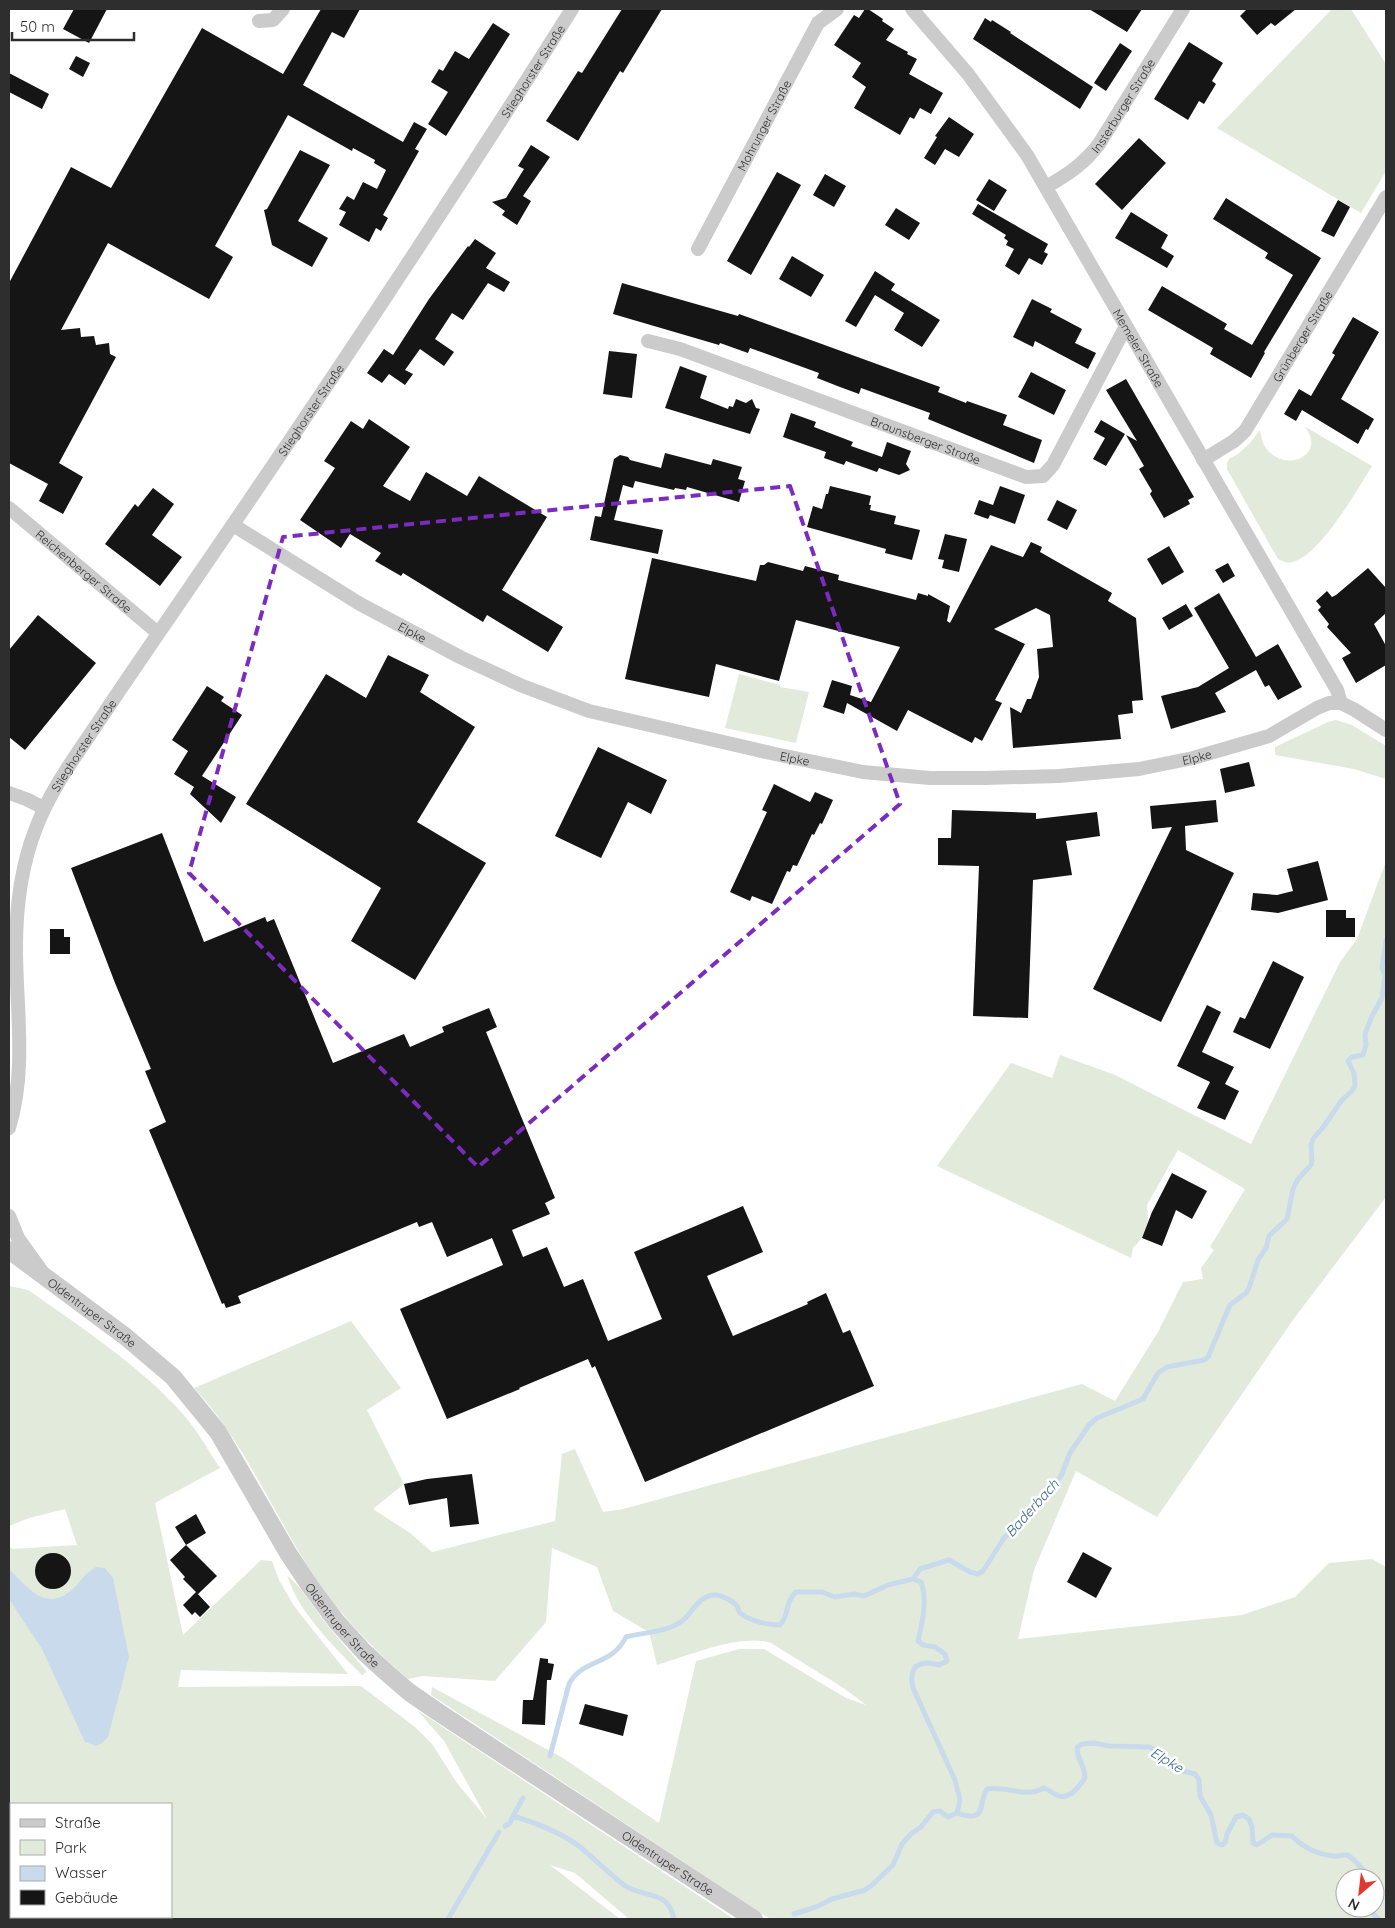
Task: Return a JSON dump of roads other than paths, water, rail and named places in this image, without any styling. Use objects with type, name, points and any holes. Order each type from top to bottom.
[{"type":"street","points":[[259,21],[273,20],[283,9]]},
{"type":"street","name":"Stieghorster Straße","points":[[9,1128],[18,1076],[19,1018],[16,948],[19,896],[29,850],[44,808],[62,776],[461,185],[572,9]]},
{"type":"street","name":"Mohrunger Straße","points":[[698,249],[818,23],[837,9]]},
{"type":"street","name":"Memeler Straße","points":[[912,9],[984,95],[1027,155],[1337,690],[1341,703]]},
{"type":"street","name":"Insterburger Straße","points":[[1046,187],[1075,170],[1089,158],[1183,9]]},
{"type":"street","name":"Grünberger Straße","points":[[1203,460],[1234,441],[1245,431],[1386,197]]},
{"type":"street","name":"Braunsberger Straße","points":[[648,341],[680,349],[1026,477],[1043,476],[1053,465],[1126,326]]},
{"type":"street","name":"Reichenberger Straße","points":[[9,508],[158,633]]},
{"type":"street","name":"Elpke","points":[[233,525],[360,604],[460,657],[520,685],[589,711],[775,754],[863,772],[939,778],[1059,776],[1129,771],[1193,758],[1268,736],[1317,708],[1341,703]]},
{"type":"street","points":[[1341,703],[1356,710],[1386,730]]},
{"type":"street","points":[[9,793],[44,808]]},
{"type":"street","points":[[9,1216],[18,1238],[46,1277]]},
{"type":"street","name":"Oldentruper Straße","points":[[9,1250],[153,1358],[190,1396],[218,1432],[288,1553],[310,1586],[336,1621],[364,1652],[409,1692],[438,1712],[754,1919]]},
{"type":"water","points":[[96,1567],[105,1568],[113,1578],[129,1657],[108,1737],[96,1746],[85,1742],[42,1649],[9,1599],[9,1572],[10,1570],[39,1596],[55,1599],[74,1588]]},
{"type":"waterway","name":"Baderbach","points":[[913,1579],[920,1569],[949,1560],[970,1572],[978,1574],[983,1571],[1004,1538],[1031,1512],[1061,1476],[1070,1453],[1089,1425],[1097,1418],[1143,1399],[1158,1373],[1167,1367],[1204,1360],[1208,1357],[1230,1305],[1246,1293],[1249,1288],[1258,1260],[1266,1248],[1269,1236],[1287,1219],[1293,1189],[1298,1179],[1311,1165],[1311,1145],[1313,1139],[1355,1086],[1354,1073],[1348,1061],[1352,1057],[1363,1055],[1366,1045],[1365,1034],[1382,998],[1385,975],[1382,968],[1386,940]]},
{"type":"waterway","name":"Baderbach","points":[[913,1579],[921,1582],[924,1597],[924,1612],[918,1641],[923,1645],[935,1647],[945,1654],[947,1661],[939,1665],[926,1663],[917,1666],[912,1674],[913,1688],[955,1780],[960,1800],[957,1813]]},
{"type":"waterway","points":[[550,1756],[569,1684],[575,1676],[582,1670],[613,1653],[620,1647],[626,1637],[662,1630],[676,1625],[705,1597],[711,1595],[722,1596],[733,1602],[740,1613],[749,1618],[780,1625],[785,1617],[792,1596],[796,1592],[822,1592],[835,1597],[854,1594],[864,1596],[888,1585],[913,1579]]},
{"type":"waterway","name":"Elpke","points":[[957,1813],[967,1816],[977,1814],[980,1811],[987,1789],[995,1788],[1029,1792],[1044,1788],[1059,1796],[1071,1794],[1085,1778],[1077,1752],[1077,1748],[1082,1744],[1094,1743],[1109,1746],[1149,1747],[1158,1751],[1179,1770],[1195,1774],[1199,1780],[1200,1796],[1211,1815],[1217,1843],[1222,1845],[1225,1843],[1227,1834],[1236,1817],[1243,1815],[1249,1819],[1252,1827],[1253,1843],[1257,1845],[1272,1835],[1292,1836],[1301,1844],[1317,1852],[1334,1856],[1349,1856],[1362,1868]]},
{"type":"waterway","points":[[513,1816],[523,1798]]},
{"type":"waterway","name":"Baderbach","points":[[794,1914],[816,1907],[832,1899],[865,1890],[893,1865],[902,1844],[921,1827],[933,1812],[940,1811],[948,1817],[957,1813]]},
{"type":"waterway","name":"Baderbach","points":[[505,1826],[510,1823],[513,1816],[557,1832],[580,1847],[624,1885],[639,1892],[661,1898],[671,1909],[674,1919]]},
{"type":"waterway","name":"Baderbach","points":[[448,1919],[499,1832]]}]
